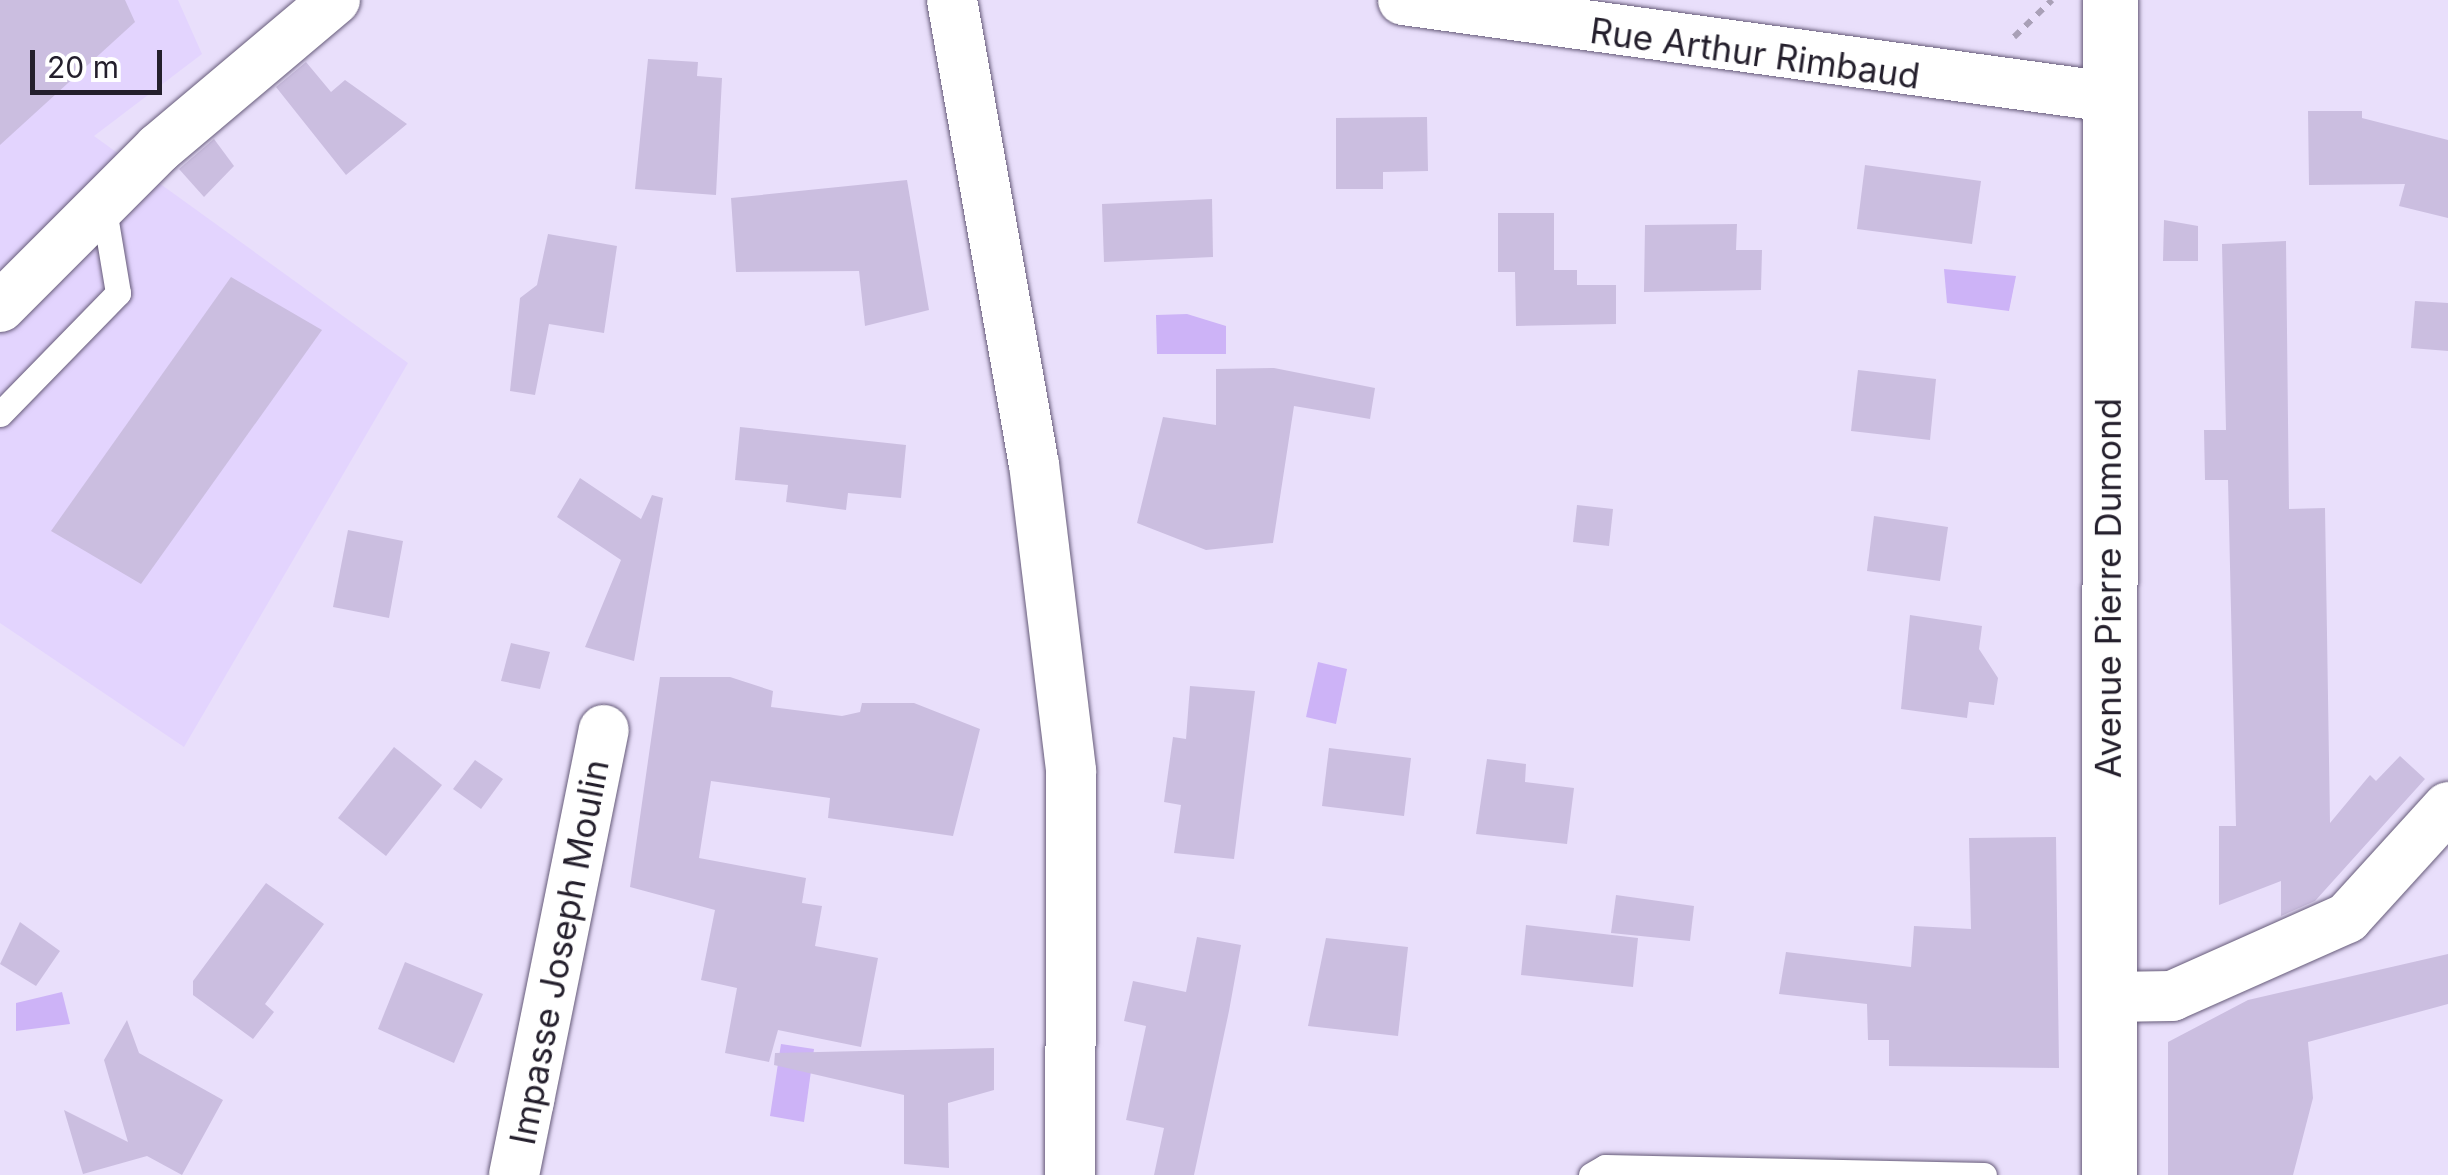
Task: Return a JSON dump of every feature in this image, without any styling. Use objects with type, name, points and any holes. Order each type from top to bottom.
[{"type":"main road","name":"Avenue Pierre Dumond","points":[[2110,0],[2110,1175]]},
{"type":"street","points":[[0,306],[102,200],[335,0]]},
{"type":"street","points":[[952,0],[1034,464],[1071,771],[1070,1175]]},
{"type":"street","name":"Rue Arthur Rimbaud","points":[[1403,0],[2109,97]]},
{"type":"street","name":"Impasse Joseph Moulin","points":[[514,1175],[604,730]]},
{"type":"street","points":[[2110,997],[2172,996],[2347,918],[2448,807]]},
{"type":"lane","points":[[0,414],[118,293],[102,200]]},
{"type":"lane","points":[[1590,1175],[1604,1167],[1984,1175]]},
{"type":"shaded area","points":[[0,0],[178,0],[202,54],[94,136],[408,363],[184,747],[0,623]]},
{"type":"shaded area","points":[[1944,269],[2016,276],[2009,311],[1947,303]]},
{"type":"shaded area","points":[[1187,314],[1226,326],[1226,354],[1157,354],[1156,315]]},
{"type":"shaded area","points":[[1318,662],[1347,669],[1336,724],[1306,717]]},
{"type":"shaded area","points":[[62,992],[70,1024],[16,1031],[16,1003]]},
{"type":"shaded area","points":[[781,1044],[814,1049],[804,1122],[770,1116]]},
{"type":"building","points":[[0,0],[125,0],[135,22],[0,145]]},
{"type":"building","points":[[648,59],[698,62],[697,76],[722,78],[716,195],[635,189]]},
{"type":"building","points":[[306,62],[331,92],[345,80],[407,124],[346,175],[276,87]]},
{"type":"building","points":[[2308,111],[2362,111],[2362,118],[2448,140],[2448,218],[2399,206],[2405,184],[2309,185]]},
{"type":"building","points":[[1427,117],[1428,171],[1383,172],[1383,189],[1336,189],[1336,118]]},
{"type":"building","points":[[214,139],[234,166],[204,197],[179,169]]},
{"type":"building","points":[[1865,165],[1981,181],[1972,244],[1857,229]]},
{"type":"building","points":[[907,180],[929,310],[865,326],[859,271],[736,272],[731,198]]},
{"type":"building","points":[[1212,199],[1213,257],[1104,262],[1102,204]]},
{"type":"building","points":[[1498,213],[1554,213],[1554,270],[1577,270],[1577,285],[1616,285],[1616,324],[1516,326],[1515,272],[1498,272]]},
{"type":"building","points":[[2164,220],[2198,226],[2198,261],[2163,261]]},
{"type":"building","points":[[1737,224],[1736,250],[1762,250],[1761,290],[1644,292],[1645,225]]},
{"type":"building","points":[[548,234],[617,246],[604,333],[549,324],[535,395],[510,391],[520,298],[537,285]]},
{"type":"building","points":[[2286,241],[2289,509],[2325,508],[2330,823],[2370,775],[2376,781],[2400,756],[2425,779],[2315,901],[2281,916],[2281,881],[2219,905],[2219,826],[2236,826],[2228,480],[2205,480],[2204,430],[2226,430],[2222,244]]},
{"type":"building","points":[[231,277],[322,330],[141,584],[51,531]]},
{"type":"building","points":[[2415,301],[2448,303],[2448,351],[2411,348]]},
{"type":"building","points":[[1274,368],[1375,388],[1370,419],[1294,406],[1273,543],[1206,550],[1137,523],[1163,417],[1216,425],[1216,369]]},
{"type":"building","points":[[1858,370],[1936,379],[1930,440],[1851,431]]},
{"type":"building","points":[[740,427],[906,445],[901,498],[848,493],[846,510],[786,502],[788,485],[735,480]]},
{"type":"building","points":[[580,478],[641,519],[652,495],[663,498],[634,661],[585,647],[621,560],[557,517]]},
{"type":"building","points":[[1577,505],[1613,509],[1609,546],[1573,542]]},
{"type":"building","points":[[1874,516],[1948,527],[1940,581],[1867,571]]},
{"type":"building","points":[[348,530],[403,541],[389,618],[333,607]]},
{"type":"building","points":[[1910,615],[1982,626],[1979,649],[1998,678],[1994,705],[1969,702],[1967,718],[1901,709]]},
{"type":"building","points":[[511,643],[550,652],[540,689],[501,681]]},
{"type":"building","points":[[660,677],[730,677],[773,691],[771,707],[842,716],[860,712],[862,703],[914,703],[980,729],[953,836],[828,818],[830,798],[711,781],[699,858],[806,878],[802,903],[822,906],[815,946],[878,958],[861,1047],[778,1030],[769,1062],[725,1053],[737,988],[701,980],[715,910],[630,887]]},
{"type":"building","points":[[1190,686],[1255,691],[1234,859],[1174,853],[1181,805],[1164,802],[1173,737],[1186,739]]},
{"type":"building","points":[[394,747],[442,785],[386,856],[338,818]]},
{"type":"building","points":[[1329,748],[1411,758],[1404,816],[1322,806]]},
{"type":"building","points":[[1487,759],[1526,764],[1525,782],[1574,788],[1567,844],[1476,834]]},
{"type":"building","points":[[475,760],[503,779],[481,809],[453,789]]},
{"type":"building","points":[[2056,837],[2059,1068],[1889,1066],[1889,1040],[1868,1040],[1867,1004],[1779,994],[1786,952],[1911,967],[1914,926],[1971,929],[1969,838]]},
{"type":"building","points":[[266,883],[324,924],[265,1004],[274,1012],[253,1039],[193,995],[193,981]]},
{"type":"building","points":[[1616,895],[1694,906],[1690,941],[1611,933]]},
{"type":"building","points":[[20,922],[60,951],[36,986],[0,964]]},
{"type":"building","points":[[1526,925],[1638,938],[1633,987],[1521,975]]},
{"type":"building","points":[[1197,937],[1241,945],[1194,1175],[1154,1175],[1164,1128],[1126,1120],[1146,1026],[1124,1021],[1133,981],[1186,992]]},
{"type":"building","points":[[1326,938],[1408,947],[1398,1036],[1308,1026]]},
{"type":"building","points":[[2448,954],[2448,1004],[2308,1042],[2313,1098],[2293,1175],[2168,1175],[2168,1042],[2248,1000]]},
{"type":"building","points":[[405,962],[483,994],[454,1063],[378,1029]]},
{"type":"building","points":[[127,1020],[139,1053],[223,1100],[182,1175],[147,1156],[83,1174],[64,1110],[128,1142],[104,1060]]},
{"type":"building","points":[[994,1048],[994,1090],[948,1103],[949,1168],[904,1164],[904,1095],[774,1065],[775,1053]]}]
